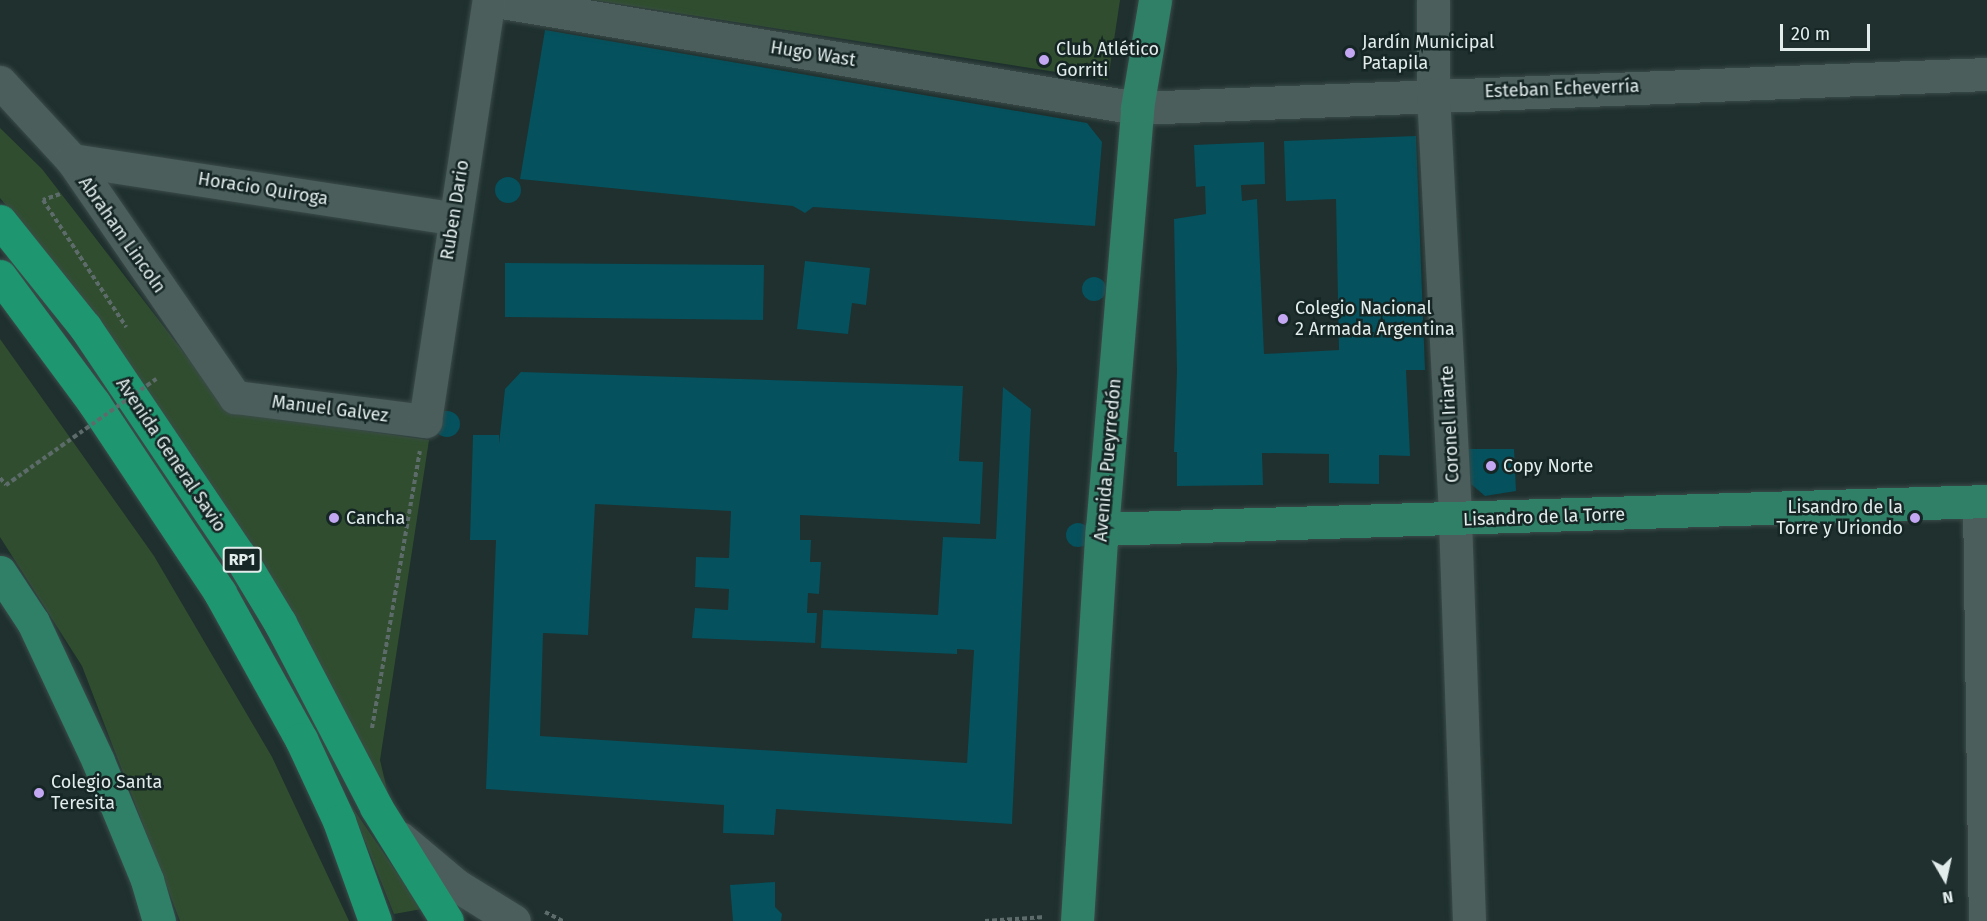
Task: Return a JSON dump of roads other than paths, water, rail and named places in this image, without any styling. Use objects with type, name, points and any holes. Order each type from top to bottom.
[{"type":"highway","name":"Avenida General Savio","points":[[0,221],[85,327],[239,555],[280,624],[376,807],[447,921]]},
{"type":"highway","name":"Avenida General Savio","points":[[0,276],[94,403],[220,593],[302,739],[339,821],[375,921]]},
{"type":"main road","name":"Avenida Pueyrredón","points":[[1077,921],[1102,529],[1137,108],[1155,0]]},
{"type":"main road","name":"Lisandro de la Torre","points":[[1102,529],[1455,520],[1983,501]]},
{"type":"main road","points":[[0,572],[33,622],[98,760],[147,880],[159,921]]},
{"type":"street","name":"Hugo Wast","points":[[490,0],[1137,108]]},
{"type":"street","name":"Ruben Dario","points":[[425,421],[453,218],[490,0]]},
{"type":"street","name":"Coronel Iriarte","points":[[1433,0],[1433,94],[1455,520],[1469,921]]},
{"type":"street","name":"Esteban Echeverría","points":[[1137,108],[1433,94],[1987,74]]},
{"type":"street","name":"Abraham Lincoln","points":[[0,82],[72,160],[235,397]]},
{"type":"street","name":"Horacio Quiroga","points":[[72,160],[453,218]]},
{"type":"street","name":"Manuel Galvez","points":[[235,397],[425,421]]},
{"type":"street","points":[[1983,501],[1985,921]]},
{"type":"street","name":"RP1","points":[[394,833],[443,876],[528,916]]},
{"type":"place","name":"Jardín Municipal Patapila","points":[[1350,53]]},
{"type":"place","name":"Club Atlético Gorriti","points":[[1044,60]]},
{"type":"place","name":"Colegio Nacional 2 Armada Argentina","points":[[1283,319]]},
{"type":"place","name":"Copy Norte","points":[[1491,466]]},
{"type":"place","name":"Cancha","points":[[334,518]]},
{"type":"place","name":"Lisandro de la Torre y Uriondo","points":[[1915,518]]},
{"type":"place","name":"Colegio Santa Teresita","points":[[39,793]]}]
